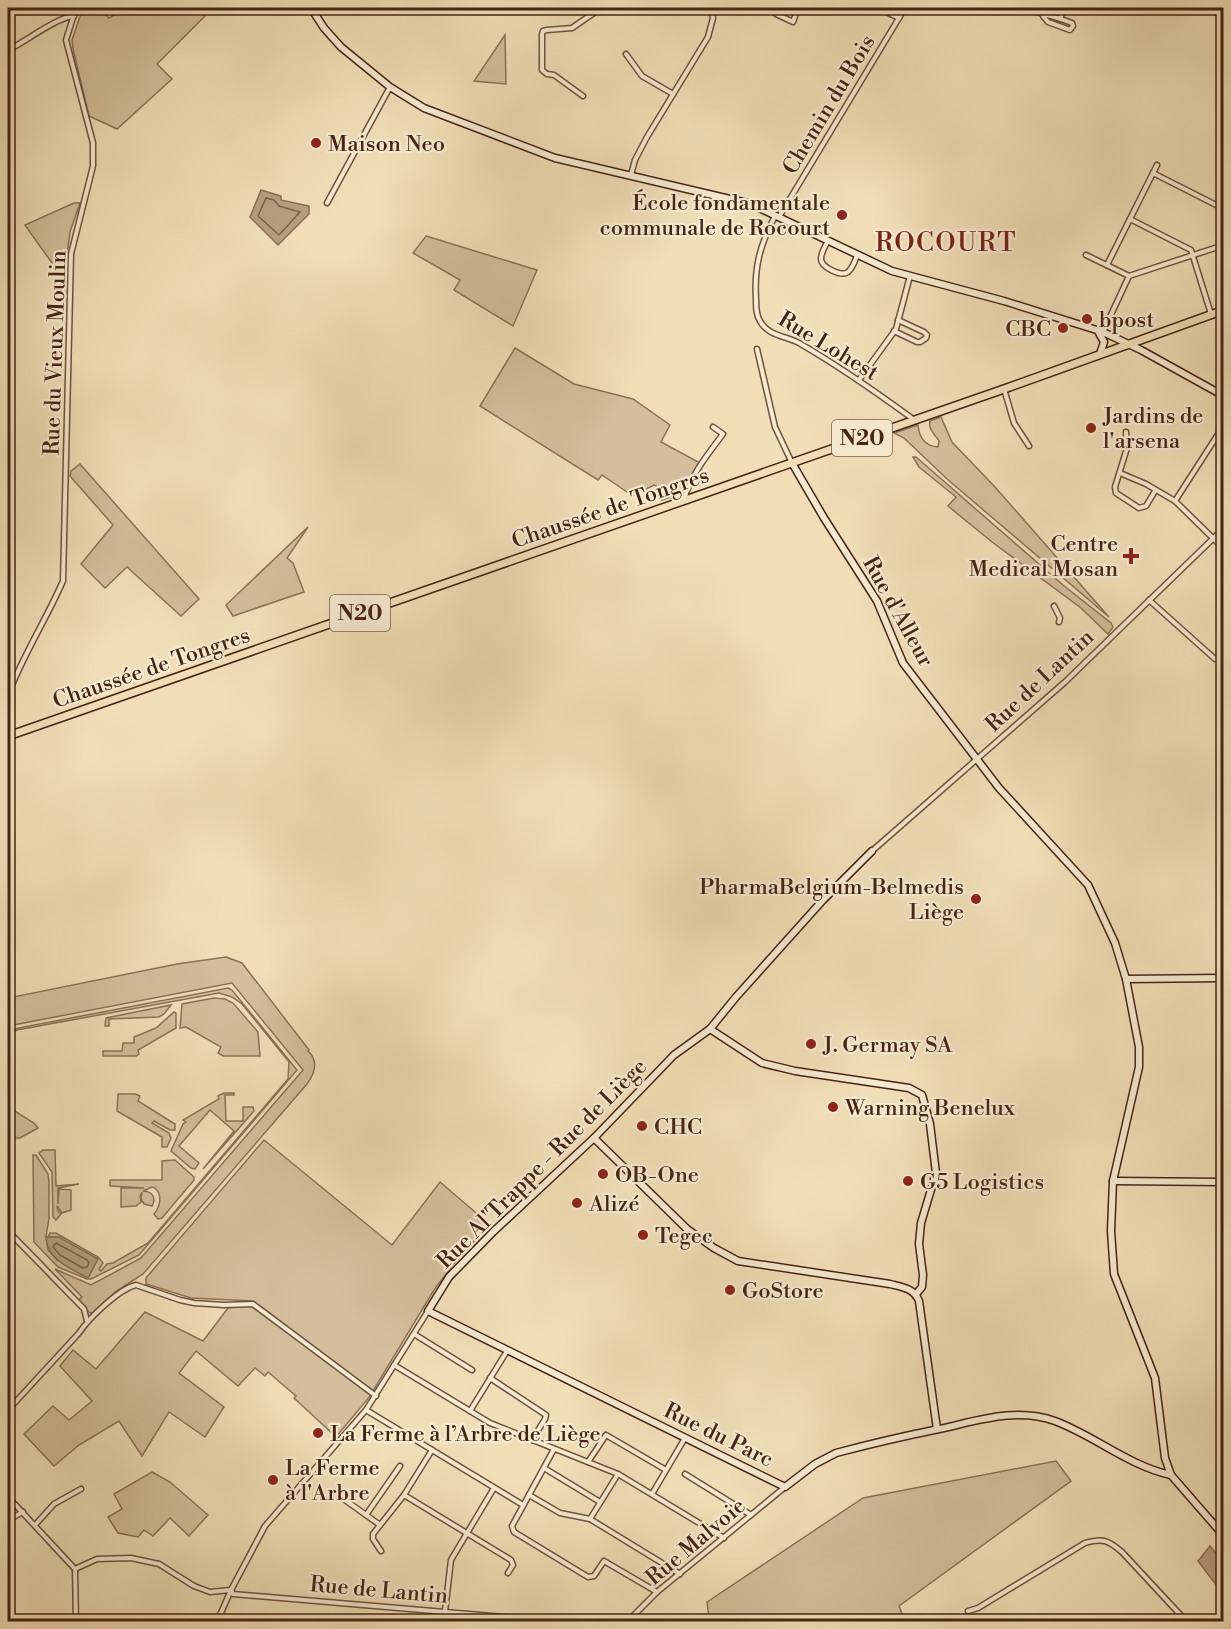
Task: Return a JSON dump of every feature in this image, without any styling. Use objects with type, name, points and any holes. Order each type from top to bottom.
[{"type":"main road","name":"Chaussée de Tongres","points":[[8,735],[1224,310]]},
{"type":"street","name":"Rue du Vieux Moulin","points":[[8,695],[38,628],[52,606],[63,581],[71,254],[93,166],[93,143],[66,40],[76,8]]},
{"type":"street","points":[[311,8],[324,28],[341,47],[390,87],[424,108],[555,158],[737,199],[892,271],[1004,301],[1100,331],[1143,351],[1224,396]]},
{"type":"street","points":[[583,96],[554,75],[542,70],[542,34],[547,30],[572,28],[598,8]]},
{"type":"street","points":[[631,175],[635,160],[708,37],[713,18],[711,8]]},
{"type":"street","points":[[776,14],[793,22],[798,8]]},
{"type":"street","points":[[878,8],[899,18]]},
{"type":"street","name":"Chemin du Bois","points":[[777,216],[905,8]]},
{"type":"street","points":[[1023,8],[1043,16],[1048,22],[1070,30],[1073,27],[1072,23],[1051,14],[1043,16]]},
{"type":"street","points":[[1060,18],[1065,8]]},
{"type":"street","points":[[8,50],[64,17],[74,16]]},
{"type":"street","points":[[626,54],[642,76],[673,94]]},
{"type":"street","points":[[327,203],[390,87]]},
{"type":"street","points":[[1107,265],[1156,165]]},
{"type":"street","points":[[1153,173],[1224,209]]},
{"type":"street","name":"Rue Lohest","points":[[777,216],[761,245],[755,268],[756,307],[761,323],[767,330],[796,342],[860,380],[913,419]]},
{"type":"street","points":[[1130,219],[1191,250],[1211,314]]},
{"type":"street","points":[[828,241],[821,256],[824,266],[840,273],[846,273],[850,270],[857,255]]},
{"type":"street","points":[[1100,354],[1104,342],[1100,331],[1129,276],[1224,245]]},
{"type":"street","points":[[1086,255],[1129,276]]},
{"type":"street","points":[[860,380],[894,331],[910,276]]},
{"type":"street","points":[[894,331],[917,342],[926,338],[927,335],[924,332],[898,320]]},
{"type":"street","points":[[1143,351],[1147,337]]},
{"type":"street","points":[[757,349],[775,426],[792,462]]},
{"type":"street","points":[[1004,388],[1014,423],[1029,446]]},
{"type":"street","points":[[1175,501],[1224,425]]},
{"type":"street","points":[[684,500],[704,461],[723,434],[713,427]]},
{"type":"street","points":[[1126,432],[1127,448],[1115,488],[1116,493],[1139,508],[1146,506],[1155,491]]},
{"type":"street","name":"Rue d'Alleur","points":[[792,462],[824,518],[877,601],[903,663],[999,788],[1088,885],[1115,943],[1126,979],[1139,1047],[1139,1067],[1113,1181],[1111,1231],[1114,1274],[1155,1378],[1165,1458],[1171,1475]]},
{"type":"street","points":[[1120,473],[1146,484],[1175,501],[1224,549]]},
{"type":"street","name":"Rue de Lantin","points":[[872,850],[1059,688],[1224,528]]},
{"type":"street","points":[[1149,600],[1215,659],[1224,657]]},
{"type":"street","points":[[1054,606],[1060,618],[1059,622]]},
{"type":"street","name":"Rue Al'Trappe - Rue de Liège","points":[[217,1622],[265,1526],[366,1410],[449,1277],[493,1232],[594,1138],[674,1055],[710,1029],[823,900],[872,850]]},
{"type":"street","points":[[1126,979],[1224,978]]},
{"type":"street","points":[[710,1029],[762,1063],[795,1071],[909,1088],[922,1095],[930,1124],[936,1173],[921,1223],[919,1244],[923,1275],[922,1287],[916,1294]]},
{"type":"street","points":[[594,1138],[687,1229],[738,1261],[898,1286],[916,1294],[921,1312],[937,1429]]},
{"type":"street","points":[[1113,1181],[1224,1182]]},
{"type":"street","points":[[8,1231],[84,1309],[87,1321]]},
{"type":"street","points":[[8,1410],[80,1333],[87,1321],[115,1295],[136,1285],[194,1303],[253,1304],[376,1396]]},
{"type":"street","name":"Rue du Parc","points":[[428,1311],[785,1487],[815,1464],[836,1453],[1001,1415],[1029,1415],[1053,1420],[1154,1472],[1171,1475]]},
{"type":"street","points":[[413,1334],[472,1370]]},
{"type":"street","points":[[470,1411],[507,1351]]},
{"type":"street","points":[[394,1365],[494,1425],[618,1473],[724,1538]]},
{"type":"street","points":[[490,1378],[546,1415],[532,1440]]},
{"type":"street","points":[[366,1410],[523,1505]]},
{"type":"street","points":[[588,1462],[606,1436],[666,1470]]},
{"type":"street","points":[[652,1494],[685,1438]]},
{"type":"street","points":[[554,1449],[512,1526],[513,1531],[587,1576],[594,1576],[604,1561],[657,1592]]},
{"type":"street","points":[[381,1551],[373,1536],[404,1495],[432,1450]]},
{"type":"street","points":[[366,1515],[400,1466]]},
{"type":"street","points":[[544,1468],[600,1502]]},
{"type":"street","points":[[590,1519],[618,1473]]},
{"type":"street","points":[[685,1474],[751,1515]]},
{"type":"street","points":[[1171,1475],[1224,1536]]},
{"type":"street","name":"Rue Malvoie","points":[[627,1622],[657,1592],[785,1487]]},
{"type":"street","points":[[445,1611],[449,1564],[494,1488]]},
{"type":"street","points":[[35,1525],[54,1504],[81,1489]]},
{"type":"street","points":[[404,1495],[511,1560],[513,1565],[508,1573]]},
{"type":"street","points":[[529,1495],[560,1513],[590,1519],[680,1574]]},
{"type":"street","points":[[8,1497],[75,1569],[76,1622]]},
{"type":"street","points":[[345,1500],[380,1525]]},
{"type":"street","points":[[8,1520],[22,1512]]},
{"type":"street","points":[[968,1611],[978,1608],[1085,1543],[1099,1539],[1112,1543],[1122,1552],[1187,1622]]},
{"type":"street","name":"Rue de Lantin","points":[[75,1569],[97,1559],[131,1558],[159,1564],[194,1586],[210,1592],[231,1590],[233,1594],[562,1622]]},
{"type":"shaded area","points":[[83,8],[99,8],[109,18],[126,8],[197,8],[205,16],[157,64],[172,79],[117,129],[89,116],[72,40]]},
{"type":"shaded area","points":[[505,35],[506,84],[474,81]]},
{"type":"shaded area","points":[[74,203],[80,203],[70,232],[64,280],[25,225]]},
{"type":"shaded area","points":[[426,236],[537,270],[513,326],[454,290],[460,280],[413,253]]},
{"type":"shaded area","points":[[515,348],[574,384],[633,399],[670,425],[661,442],[700,463],[683,493],[662,500],[658,487],[654,485],[633,496],[602,475],[598,480],[480,406]]},
{"type":"shaded area","points":[[941,417],[952,442],[995,487],[1109,617],[947,479],[904,438],[894,433],[918,425],[924,440],[938,447],[939,441],[931,429],[930,421]]},
{"type":"shaded area","points":[[913,457],[916,457],[1063,585],[1111,623],[1113,627],[1108,634],[1081,608],[948,506],[956,497],[919,467]]},
{"type":"shaded area","points":[[80,464],[199,599],[181,616],[127,567],[105,588],[81,564],[113,525],[70,476],[71,471]]},
{"type":"shaded area","points":[[308,527],[287,558],[293,563],[304,592],[233,616],[226,605]]},
{"type":"shaded area","points":[[226,957],[242,963],[309,1050],[315,1063],[314,1071],[307,1084],[143,1274],[115,1292],[96,1312],[90,1313],[78,1301],[82,1297],[55,1269],[91,1285],[141,1258],[303,1070],[232,983],[8,1026],[8,998],[177,964]]},
{"type":"shaded area","points":[[228,988],[232,990],[297,1070],[139,1255],[91,1279],[58,1267],[34,1242],[33,1155],[36,1155],[48,1174],[49,1218],[46,1237],[48,1250],[57,1260],[88,1277],[59,1237],[48,1237],[50,1233],[56,1233],[98,1257],[103,1263],[99,1269],[101,1271],[107,1264],[113,1263],[148,1243],[288,1079],[289,1062],[242,1004],[232,997],[219,993],[17,1030],[8,1036],[8,1030]]},
{"type":"shaded area","points":[[214,998],[225,999],[233,1003],[258,1032],[260,1056],[223,1056],[218,1053],[221,1047],[186,1027],[180,1028],[182,1004]]},
{"type":"shaded area","points":[[171,1005],[159,1017],[109,1019],[109,1026],[105,1026],[106,1018]]},
{"type":"shaded area","points":[[174,1012],[176,1013],[176,1028],[138,1050],[139,1054],[136,1056],[103,1056],[103,1051],[122,1051],[123,1043],[134,1043],[134,1037],[156,1028]]},
{"type":"shaded area","points":[[224,1093],[234,1093],[234,1095],[225,1095],[226,1121],[243,1121],[243,1107],[253,1107],[254,1111],[203,1169],[234,1131],[210,1110],[179,1146],[199,1163],[195,1169],[191,1168],[171,1151],[186,1122],[183,1120],[219,1099],[218,1096]]},
{"type":"shaded area","points":[[118,1094],[140,1096],[138,1101],[175,1124],[175,1130],[170,1130],[154,1121],[152,1123],[169,1133],[171,1138],[167,1147],[162,1147],[162,1137],[117,1111]]},
{"type":"shaded area","points":[[8,1107],[34,1123],[38,1128],[20,1138],[8,1138]]},
{"type":"shaded area","points":[[264,1140],[392,1245],[440,1182],[489,1224],[434,1290],[373,1391],[253,1301],[191,1298],[146,1284],[146,1278]]},
{"type":"shaded area","points":[[43,1150],[55,1150],[56,1186],[79,1184],[58,1188],[58,1204],[59,1189],[71,1190],[71,1210],[62,1213],[57,1206],[61,1214],[56,1220],[53,1217],[52,1172],[39,1153]]},
{"type":"shaded area","points":[[175,1160],[194,1177],[194,1180],[162,1218],[158,1219],[154,1214],[160,1197],[158,1191],[152,1187],[143,1191],[152,1195],[154,1201],[152,1206],[144,1204],[141,1199],[142,1192],[140,1196],[141,1202],[136,1206],[121,1207],[121,1188],[144,1188],[110,1186],[110,1180],[162,1180],[162,1161]]},
{"type":"shaded area","points":[[248,1304],[371,1395],[336,1437],[294,1398],[296,1396],[268,1372],[265,1376],[255,1368],[238,1386],[196,1351],[179,1373],[224,1407],[205,1437],[169,1412],[142,1456],[119,1421],[79,1445],[54,1466],[24,1434],[53,1406],[69,1420],[92,1401],[60,1366],[73,1350],[96,1369],[145,1312],[203,1341],[228,1308]]},
{"type":"shaded area","points":[[1056,1461],[1071,1481],[899,1606],[905,1621],[717,1622],[709,1619],[707,1602],[863,1498]]},
{"type":"shaded area","points":[[152,1472],[170,1482],[208,1515],[189,1536],[170,1518],[153,1536],[144,1530],[138,1537],[118,1533],[108,1517],[122,1509],[114,1494]]},
{"type":"water","points":[[261,190],[281,196],[281,200],[309,206],[309,214],[278,245],[250,217]]},
{"type":"water","points":[[46,1237],[59,1237],[98,1259],[88,1278],[67,1267],[55,1257],[50,1252]]},
{"type":"water","points":[[1210,1546],[1223,1562],[1223,1586],[1220,1590],[1198,1561]]},
{"type":"place","name":"Maison Neo","points":[[316,143]]},
{"type":"place","name":"École fondamentale communale de Rocourt","points":[[842,215]]},
{"type":"place","name":"bpost","points":[[1087,319]]},
{"type":"place","name":"CBC","points":[[1063,328]]},
{"type":"place","name":"Jardins de l'arsena","points":[[1091,428]]},
{"type":"place","name":"Centre Medical Mosan","points":[[1131,556]]},
{"type":"place","name":"PharmaBelgium-Belmedis Liège","points":[[976,899]]},
{"type":"place","name":"J. Germay SA","points":[[811,1044]]},
{"type":"place","name":"Warning Benelux","points":[[833,1107]]},
{"type":"place","name":"CHC","points":[[642,1126]]},
{"type":"place","name":"OB-One","points":[[603,1174]]},
{"type":"place","name":"G5 Logistics","points":[[908,1181]]},
{"type":"place","name":"Alizé","points":[[577,1203]]},
{"type":"place","name":"Tegec","points":[[643,1235]]},
{"type":"place","name":"GoStore","points":[[730,1290]]},
{"type":"place","name":"La Ferme à l’Arbre de Liège","points":[[318,1433]]},
{"type":"place","name":"La Ferme à l'Arbre","points":[[273,1480]]},
{"type":"district","name":"ROCOURT","points":[[946,242]]}]
